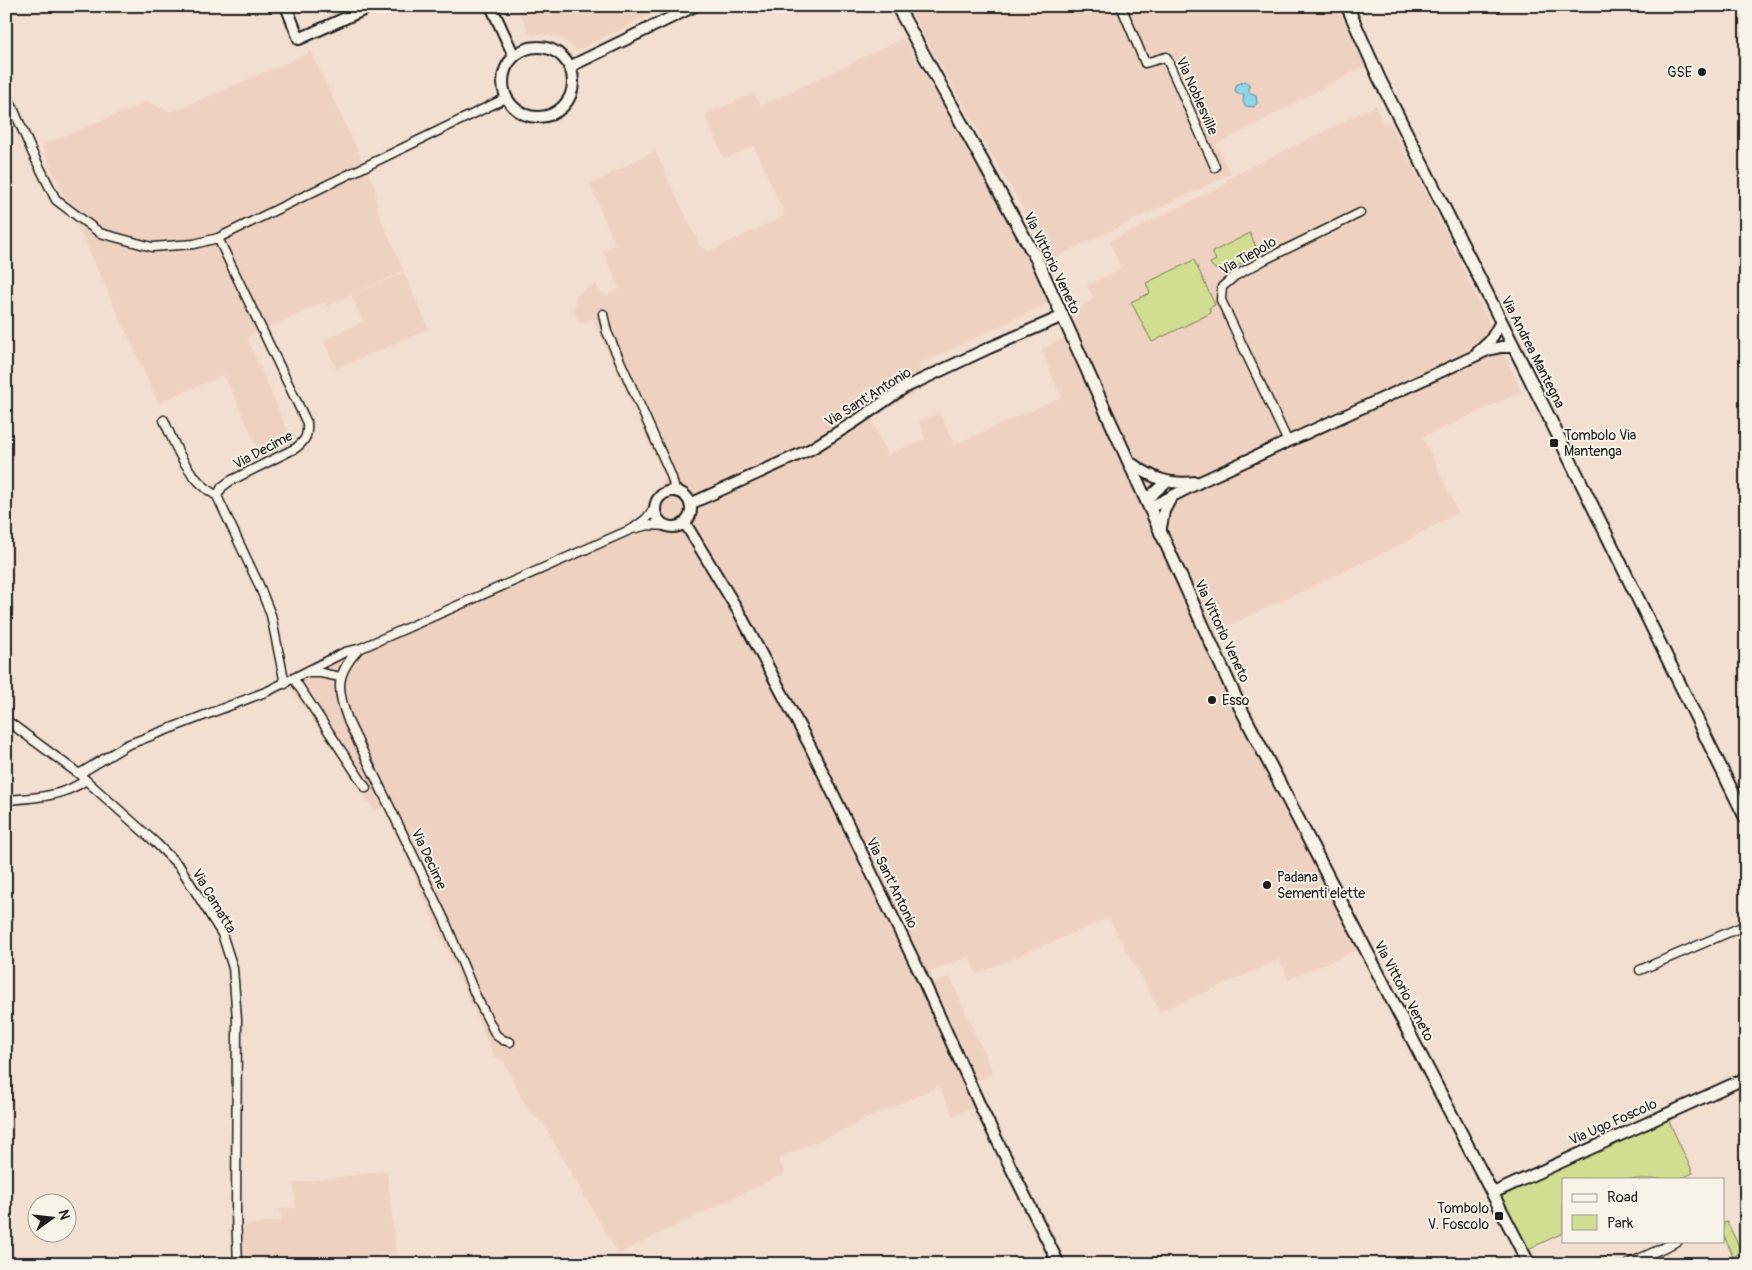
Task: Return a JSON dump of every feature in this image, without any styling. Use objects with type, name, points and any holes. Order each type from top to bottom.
[{"type":"main road","name":"Via Vittorio Veneto","points":[[897,6],[1038,262],[1131,463],[1160,533],[1240,707],[1529,1264]]},
{"type":"main road","name":"Via Andrea Mantegna","points":[[1346,6],[1379,78],[1501,322],[1508,342],[1545,408],[1746,819]]},
{"type":"street","points":[[286,6],[299,39],[372,6]]},
{"type":"street","points":[[491,6],[514,56]]},
{"type":"street","points":[[569,68],[694,6]]},
{"type":"street","name":"Via Noblesville","points":[[1121,6],[1145,63],[1166,57],[1215,167]]},
{"type":"street","points":[[534,47],[545,48],[563,58],[569,68],[572,77],[570,93],[563,106],[555,112],[545,116],[534,117],[523,114],[513,107],[506,98],[503,76],[507,65],[514,56],[523,50],[534,47]]},
{"type":"street","points":[[6,92],[33,154],[56,200],[100,233],[152,247],[194,244],[218,238],[506,98]]},
{"type":"street","name":"Via Tiepolo","points":[[1288,442],[1221,300],[1222,287],[1235,276],[1266,259],[1360,213]]},
{"type":"street","name":"Via Decime","points":[[217,496],[222,487],[230,482],[296,448],[304,441],[308,434],[307,423],[218,238]]},
{"type":"street","points":[[602,314],[608,332],[672,478],[674,491]]},
{"type":"street","name":"Via Sant'Antonio","points":[[690,504],[811,449],[904,388],[988,348],[1063,316]]},
{"type":"street","points":[[1472,358],[1490,341],[1501,322]]},
{"type":"street","points":[[1490,341],[1508,342]]},
{"type":"street","points":[[1149,503],[1171,498],[1202,481],[1508,342]]},
{"type":"street","points":[[164,420],[178,452],[190,471],[208,491],[217,496],[259,585],[271,614],[285,684]]},
{"type":"street","points":[[1131,463],[1166,482],[1202,481]]},
{"type":"street","points":[[1149,503],[1166,482]]},
{"type":"street","points":[[674,491],[684,495],[690,504],[690,516],[685,523],[674,527],[663,524],[657,516],[655,507],[660,496],[674,491]]},
{"type":"street","points":[[1160,533],[1164,511],[1171,498]]},
{"type":"street","name":"Via Decime","points":[[632,529],[646,519],[655,507]]},
{"type":"street","name":"Via Sant'Antonio","points":[[685,523],[740,614],[810,746],[918,969],[982,1110],[1060,1264]]},
{"type":"street","name":"Via Decime","points":[[79,774],[127,745],[285,684],[345,652],[359,649],[632,529],[649,525],[667,526]]},
{"type":"street","name":"Via Decime","points":[[359,649],[348,661],[340,677],[341,701],[349,723],[445,921],[475,994],[496,1035],[502,1040],[510,1042]]},
{"type":"street","points":[[326,662],[343,669]]},
{"type":"street","points":[[304,674],[313,672],[340,677]]},
{"type":"street","points":[[294,680],[366,788]]},
{"type":"street","name":"Via Camatta","points":[[6,720],[79,774],[150,836],[180,867],[222,934],[233,968],[237,1019],[236,1185],[238,1264]]},
{"type":"street","points":[[6,800],[54,795],[80,785],[86,780]]},
{"type":"street","points":[[1640,970],[1746,925]]},
{"type":"street","name":"Via Ugo Foscolo","points":[[1493,1193],[1746,1078]]},
{"type":"street","points":[[1628,1264],[1676,1242]]},
{"type":"shaded area","points":[[516,6],[669,6],[576,51],[565,40],[544,34],[531,36]]},
{"type":"shaded area","points":[[907,6],[1337,6],[1365,66],[1216,145],[1231,174],[1052,259]]},
{"type":"shaded area","points":[[904,38],[1039,275],[1051,302],[918,365],[927,386],[888,408],[872,420],[887,455],[925,439],[919,421],[940,413],[954,445],[1061,397],[1041,349],[1064,338],[1060,327],[1076,320],[1078,310],[1094,298],[1087,285],[1121,269],[1110,241],[1228,183],[1226,179],[1375,106],[1383,122],[1389,121],[1445,230],[1522,392],[1423,437],[1458,512],[1398,546],[1213,633],[1371,944],[1289,979],[1279,960],[1160,1012],[1109,918],[976,974],[969,957],[930,972],[934,983],[950,977],[993,1073],[977,1081],[988,1103],[953,1116],[939,1086],[778,1159],[785,1173],[618,1254],[542,1122],[529,1112],[504,1062],[494,1056],[384,807],[375,811],[291,689],[288,679],[339,653],[640,518],[646,511],[652,494],[665,478],[593,319],[579,323],[574,312],[576,295],[596,284],[599,291],[606,296],[619,289],[603,251],[615,245],[590,184],[655,151],[700,246],[708,250],[715,249],[785,215],[754,146],[724,159],[705,115],[754,93],[761,106]]},
{"type":"shaded area","points":[[311,52],[374,185],[379,214],[404,271],[354,294],[404,273],[429,329],[336,369],[323,340],[363,322],[351,295],[327,306],[325,302],[247,337],[293,443],[262,457],[224,375],[158,403],[41,145],[148,102],[172,112]]},
{"type":"shaded area","points":[[387,1171],[396,1252],[304,1264],[243,1264],[243,1225],[281,1221],[280,1209],[296,1207],[293,1183]]},
{"type":"green space","points":[[1250,233],[1259,254],[1233,268],[1219,270],[1214,268],[1210,263],[1216,260],[1212,252]]},
{"type":"green space","points":[[1194,260],[1215,305],[1209,308],[1211,313],[1152,342],[1131,302],[1150,293],[1146,283]]},
{"type":"green space","points":[[1667,1117],[1693,1173],[1682,1178],[1562,1178],[1562,1233],[1526,1250],[1500,1196],[1503,1192]]},
{"type":"green space","points":[[1727,1222],[1742,1252],[1733,1257],[1724,1236],[1724,1223]]},
{"type":"water","points":[[1245,81],[1249,84],[1249,92],[1256,95],[1257,103],[1254,107],[1245,106],[1243,102],[1244,94],[1237,94],[1235,92],[1236,85]]},
{"type":"place","name":"GSE","points":[[1702,72]]},
{"type":"place","name":"Tombolo Via Mantenga","points":[[1554,443]]},
{"type":"place","name":"Esso","points":[[1212,700]]},
{"type":"place","name":"Padana Sementi elette","points":[[1267,885]]},
{"type":"place","name":"Tombolo V. Foscolo","points":[[1499,1216]]}]
